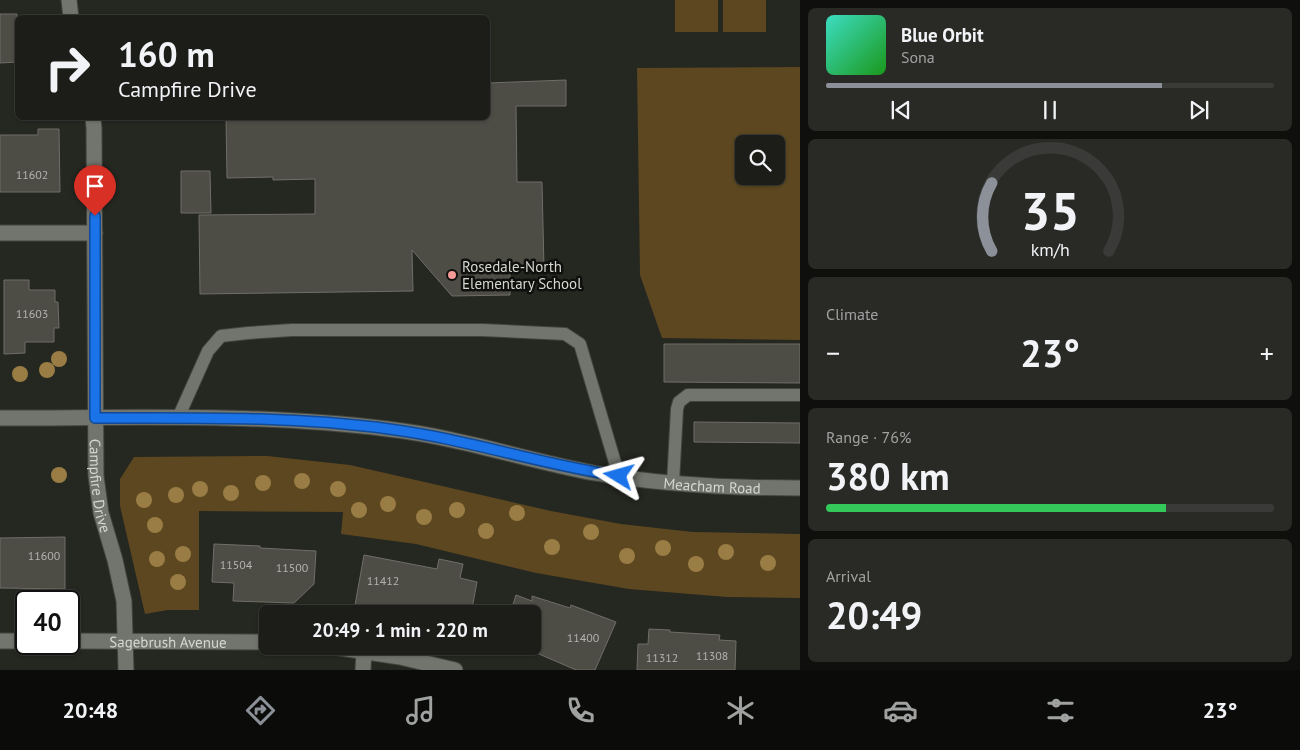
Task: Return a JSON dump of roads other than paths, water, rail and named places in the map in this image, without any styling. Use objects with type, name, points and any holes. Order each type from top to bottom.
[{"type":"street","points":[[69,0],[71,15]]},
{"type":"street","name":"Campfire Drive","points":[[93,120],[96,476],[102,514],[124,601],[126,670]]},
{"type":"street","points":[[0,233],[95,233]]},
{"type":"street","name":"Meacham Road","points":[[0,418],[178,418],[323,422],[391,429],[459,441],[527,458],[619,476],[731,488],[800,488]]},
{"type":"street","points":[[0,641],[15,641]]},
{"type":"street","name":"Sagebrush Avenue","points":[[80,641],[259,642]]},
{"type":"street","points":[[364,655],[364,670]]},
{"type":"street","points":[[390,655],[454,670]]},
{"type":"lane","points":[[178,418],[208,351],[221,336],[248,332],[292,330],[482,330],[565,334],[580,344],[619,476]]},
{"type":"lane","points":[[672,483],[677,409],[679,402],[688,395],[800,395]]},
{"type":"place","name":"Rosedale-North Elementary School","points":[[452,275]]}]
